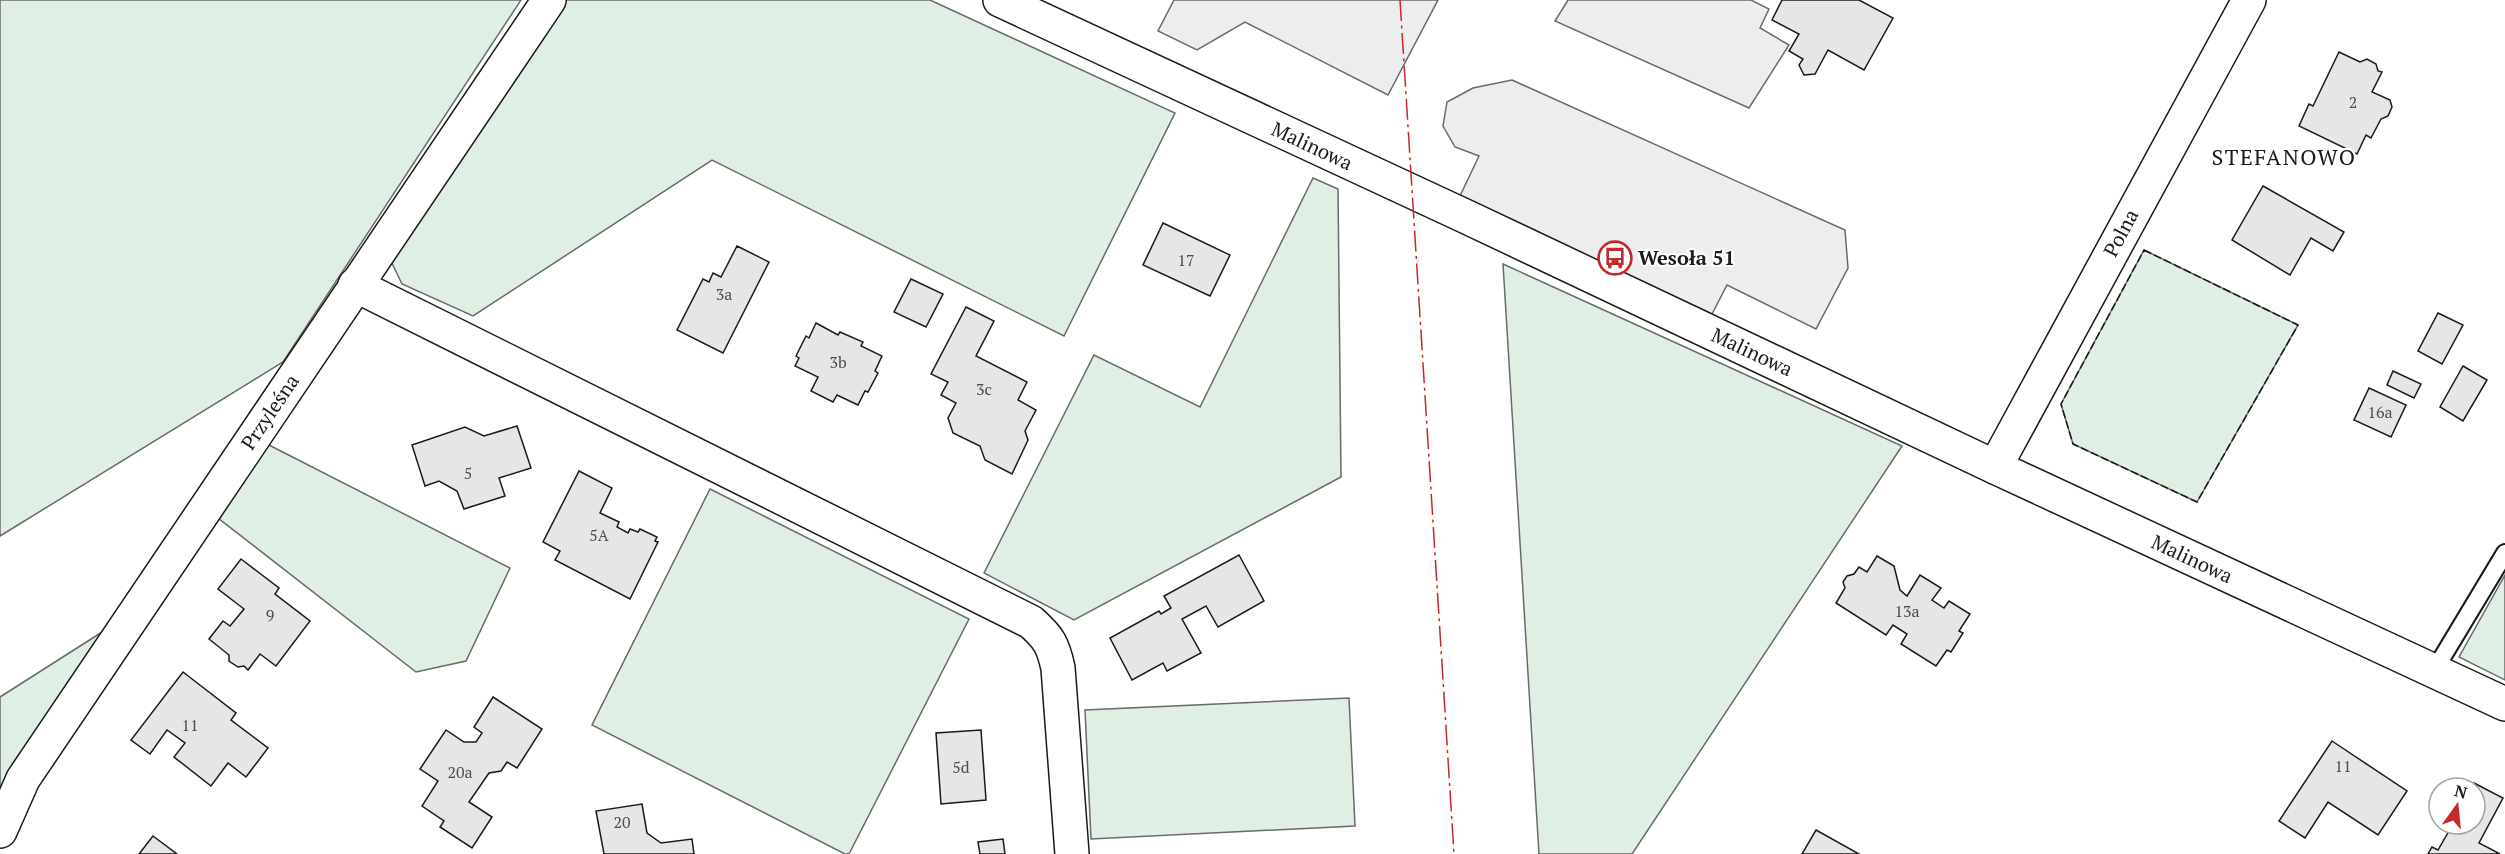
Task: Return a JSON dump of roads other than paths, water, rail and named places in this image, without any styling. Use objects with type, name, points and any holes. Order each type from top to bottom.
[{"type":"street","name":"Przyleśna","points":[[0,831],[23,779],[549,0]]},
{"type":"street","name":"Malinowa","points":[[1000,0],[2505,704]]},
{"type":"street","name":"Polna","points":[[1995,467],[2249,0]]},
{"type":"street","points":[[355,285],[1031,622],[1046,635],[1054,649],[1058,668],[1072,854]]},
{"type":"lane","points":[[2434,671],[2505,553]]},
{"type":"place","name":"Wesoła 51","points":[[1615,258]]},
{"type":"district","name":"STEFANOWO","points":[[2284,157]]}]
